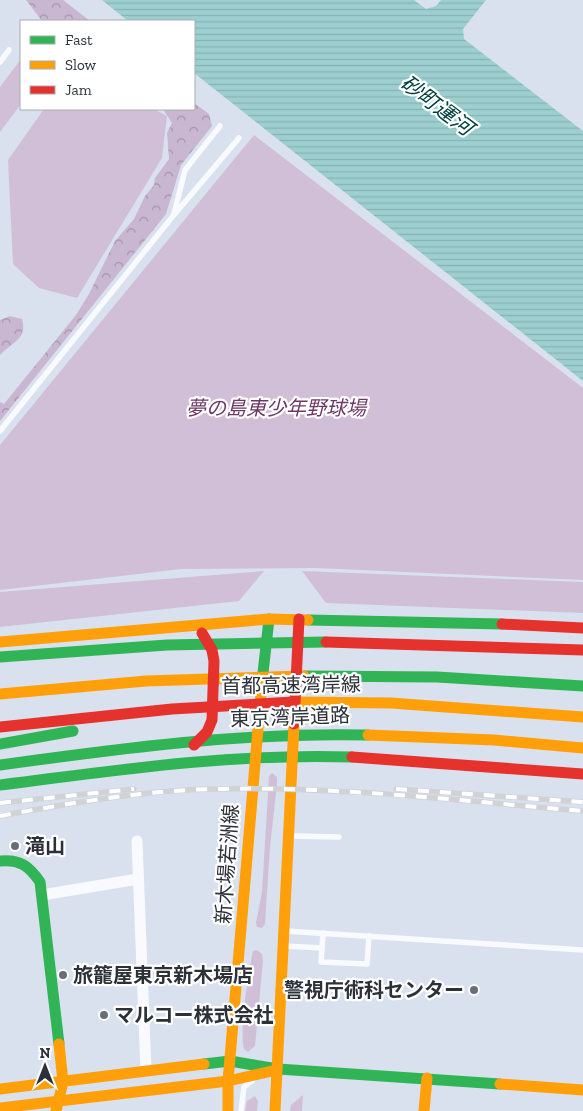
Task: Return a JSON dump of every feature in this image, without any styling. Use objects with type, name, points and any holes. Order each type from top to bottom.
[{"type":"main road","points":[[0,642],[269,619],[481,623],[583,628]]},
{"type":"main road","name":"新木場若洲線","points":[[228,1111],[228,1081],[254,757],[269,619]]},
{"type":"main road","points":[[275,1111],[299,619]]},
{"type":"main road","points":[[124,769],[192,748],[207,732],[212,720],[214,661],[212,650],[202,632],[191,625]]},
{"type":"main road","points":[[0,657],[167,645],[334,642],[583,650]]},
{"type":"main road","name":"首都高速湾岸線","points":[[0,694],[125,681],[279,675],[442,677],[583,686]]},
{"type":"main road","name":"首都高速湾岸線","points":[[0,727],[214,705],[340,702],[583,717]]},
{"type":"main road","points":[[0,744],[130,720],[152,711]]},
{"type":"main road","name":"東京湾岸道路","points":[[0,764],[227,737],[324,734],[434,736],[583,748]]},
{"type":"main road","points":[[0,785],[124,769],[254,757],[292,756],[352,758],[583,774]]},
{"type":"main road","points":[[0,861],[12,859],[29,866],[40,882],[63,1082],[58,1106]]},
{"type":"main road","points":[[0,1089],[230,1060],[278,1069],[583,1090]]},
{"type":"main road","points":[[0,1108],[58,1106],[228,1081],[278,1069]]},
{"type":"main road","points":[[424,1111],[427,1078]]},
{"type":"street","points":[[137,842],[146,1072]]},
{"type":"street","points":[[42,895],[138,879]]},
{"type":"lane","points":[[0,62],[9,50]]},
{"type":"lane","points":[[173,216],[185,170],[220,126]]},
{"type":"lane","points":[[0,431],[173,216],[239,138]]},
{"type":"lane","points":[[288,836],[338,837]]},
{"type":"lane","points":[[283,930],[583,950]]},
{"type":"lane","points":[[323,933],[321,962],[367,964],[369,936]]},
{"type":"lane","points":[[282,946],[322,948]]},
{"type":"lane","points":[[241,1111],[244,1087],[248,1082],[278,1069]]},
{"type":"green space","points":[[26,0],[63,0],[89,20],[41,20]]},
{"type":"green space","points":[[20,60],[20,105],[0,132],[0,87]]},
{"type":"green space","points":[[195,104],[209,114],[212,126],[181,165],[166,214],[0,421],[0,402],[4,404],[76,315],[89,294],[115,241],[134,219],[145,196],[154,185],[155,178],[169,159],[167,133],[172,123],[164,110],[195,110]]},
{"type":"green space","points":[[43,110],[156,110],[167,116],[162,158],[77,298],[39,288],[13,264],[8,160]]},
{"type":"green space","name":"夢の島東少年野球場","points":[[254,135],[583,388],[583,580],[316,568],[181,569],[0,590],[0,445]]},
{"type":"green space","points":[[10,316],[22,319],[23,331],[21,336],[0,355],[0,320]]},
{"type":"green space","points":[[264,571],[239,601],[0,627],[0,592]]},
{"type":"green space","points":[[302,571],[583,582],[583,613],[326,603]]},
{"type":"green space","points":[[272,773],[277,777],[277,784],[270,847],[265,924],[262,928],[257,927],[256,923],[262,892],[269,776]]},
{"type":"green space","points":[[257,950],[262,954],[263,961],[255,1046],[248,1052],[244,1049],[243,1016],[252,955],[253,951]]},
{"type":"green space","points":[[303,1095],[302,1111],[290,1111],[291,1105]]},
{"type":"green space","points":[[255,1096],[258,1101],[257,1111],[245,1111],[247,1101]]},
{"type":"water","name":"砂町運河","points":[[102,0],[414,0],[426,9],[436,6],[441,0],[486,0],[463,29],[464,39],[583,131],[583,381],[195,74],[195,20],[127,20]]},
{"type":"railway","points":[[0,803],[134,789]]},
{"type":"railway","points":[[0,816],[135,795],[217,789],[354,792],[583,811]]},
{"type":"railway","points":[[396,789],[583,802]]},
{"type":"traffic: fast","points":[[262,682],[269,619]]},
{"type":"traffic: fast","points":[[308,620],[502,624]]},
{"type":"traffic: fast","points":[[0,657],[167,645],[326,642]]},
{"type":"traffic: fast","points":[[304,676],[437,677],[583,686]]},
{"type":"traffic: fast","points":[[0,744],[73,731]]},
{"type":"traffic: fast","points":[[0,765],[184,742],[275,736],[368,735]]},
{"type":"traffic: fast","points":[[0,785],[132,768],[219,760],[308,756],[352,757]]},
{"type":"traffic: fast","points":[[0,861],[13,861],[23,865],[40,882],[59,1044]]},
{"type":"traffic: fast","points":[[204,1064],[230,1061],[278,1069],[500,1084]]},
{"type":"traffic: slow","points":[[0,642],[269,619],[308,620]]},
{"type":"traffic: slow","points":[[0,694],[146,681],[304,676]]},
{"type":"traffic: slow","points":[[228,1111],[228,1081],[262,682]]},
{"type":"traffic: slow","points":[[293,702],[391,703],[583,717]]},
{"type":"traffic: slow","points":[[275,1111],[294,724]]},
{"type":"traffic: slow","points":[[368,735],[494,740],[583,748]]},
{"type":"traffic: slow","points":[[56,1111],[63,1082],[59,1044]]},
{"type":"traffic: slow","points":[[0,1089],[204,1064]]},
{"type":"traffic: slow","points":[[0,1108],[228,1081],[272,1071]]},
{"type":"traffic: slow","points":[[424,1111],[427,1078]]},
{"type":"traffic: slow","points":[[500,1084],[583,1090]]},
{"type":"traffic: jam","points":[[294,724],[299,619]]},
{"type":"traffic: jam","points":[[502,624],[583,628]]},
{"type":"traffic: jam","points":[[194,745],[207,732],[212,720],[214,661],[212,650],[202,633]]},
{"type":"traffic: jam","points":[[326,642],[583,650]]},
{"type":"traffic: jam","points":[[0,727],[172,709],[293,702]]},
{"type":"traffic: jam","points":[[352,757],[583,774]]},
{"type":"place","name":"滝山","points":[[15,846]]},
{"type":"place","name":"旅籠屋東京新木場店","points":[[63,975]]},
{"type":"place","name":"警視庁術科センター","points":[[474,990]]},
{"type":"place","name":"マルコー株式会社","points":[[104,1015]]}]
